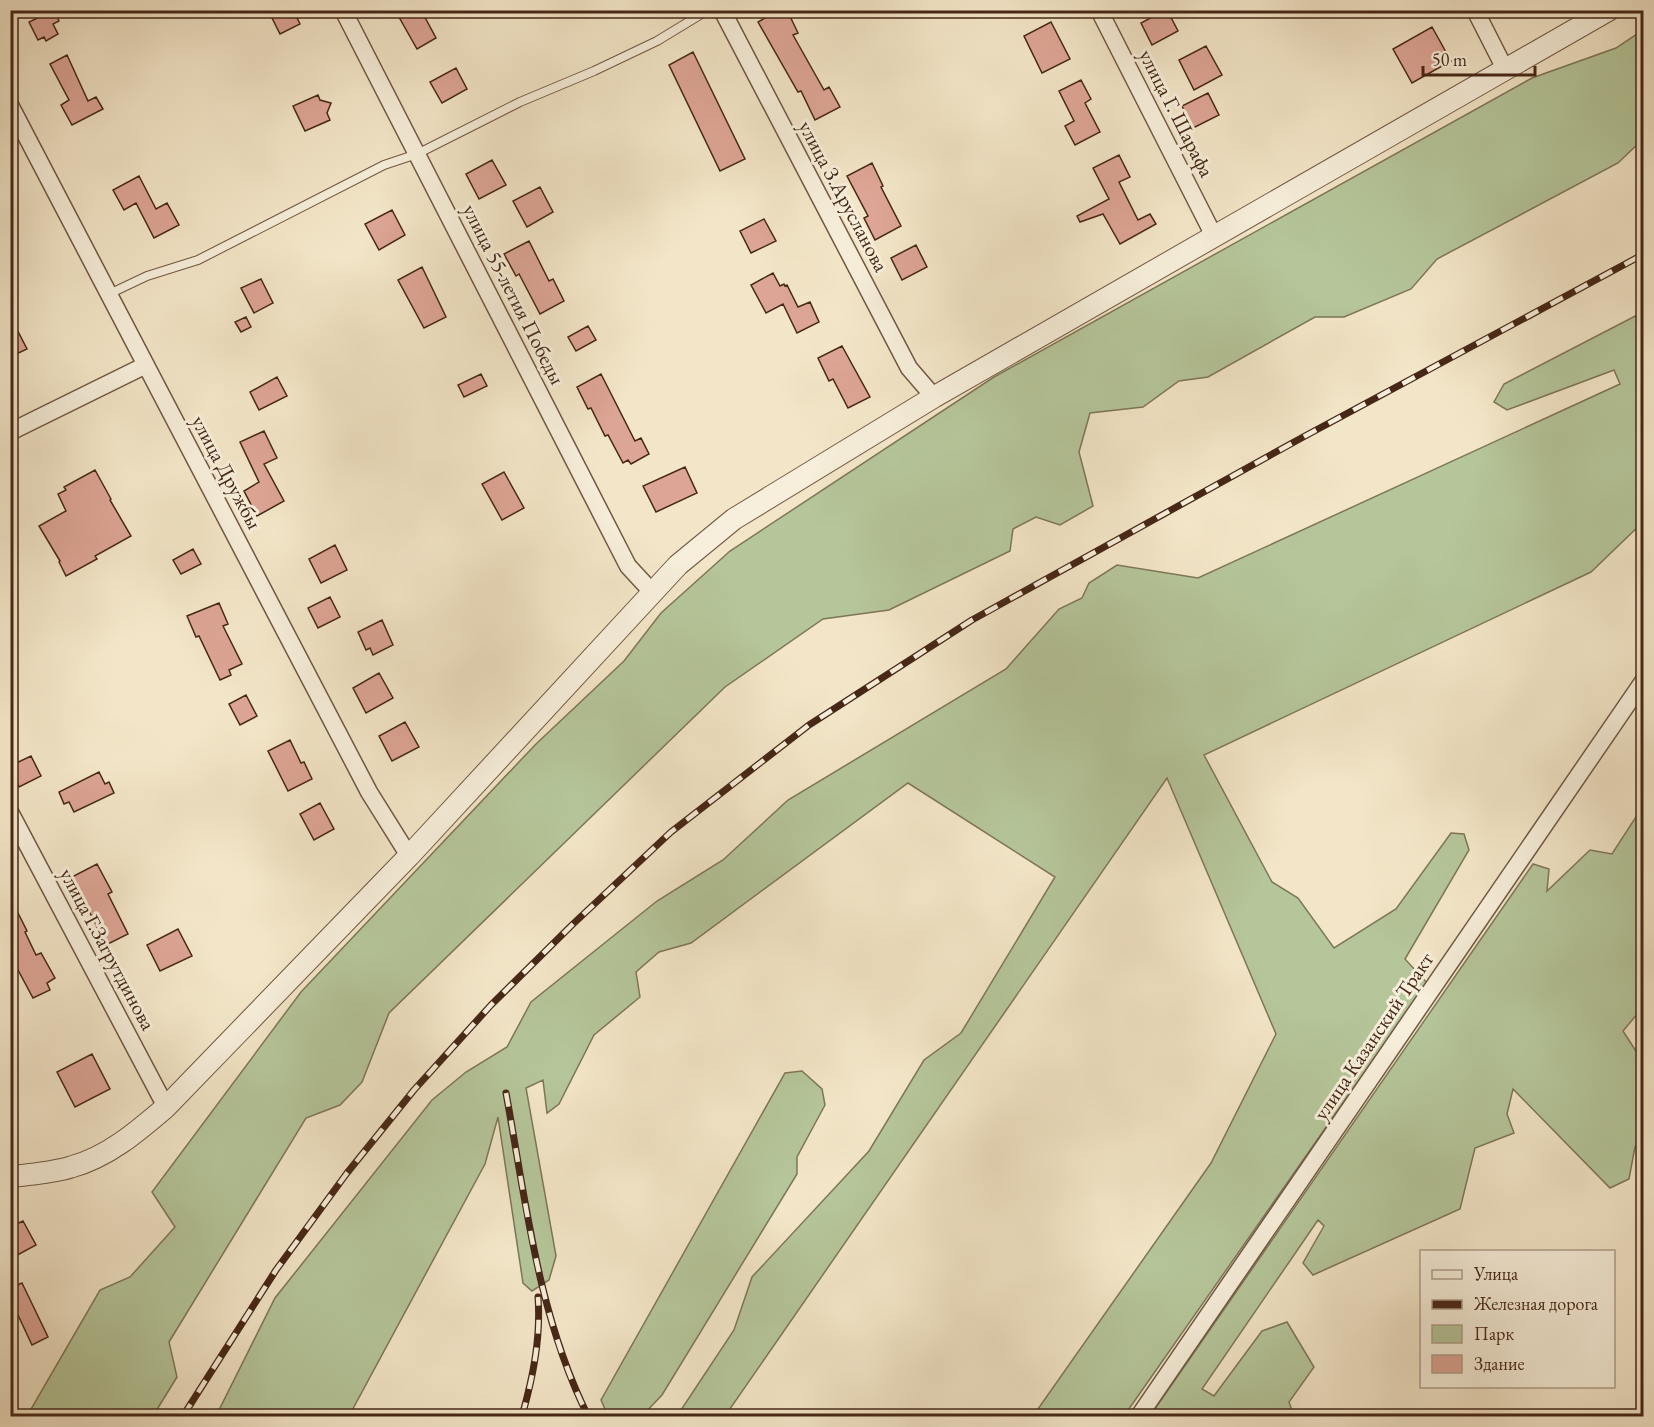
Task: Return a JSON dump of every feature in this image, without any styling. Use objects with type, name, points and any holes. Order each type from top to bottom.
[{"type":"street","name":"улица 55-летия Победы","points":[[343,10],[628,566],[652,592]]},
{"type":"street","name":"улица З.Арусланова","points":[[722,10],[909,368],[934,397]]},
{"type":"street","name":"улица Г. Шарафа","points":[[1099,10],[1214,236]]},
{"type":"street","points":[[1475,10],[1505,69]]},
{"type":"street","points":[[10,1177],[72,1167],[107,1152],[138,1131],[166,1107],[409,856],[678,565],[734,519],[934,397],[1610,10]]},
{"type":"street","name":"улица Дружбы","points":[[10,105],[369,792],[409,856]]},
{"type":"street","points":[[10,432],[146,365]]},
{"type":"street","name":"улица Казанский Тракт","points":[[1139,1416],[1644,680]]},
{"type":"street","name":"улица Г.Загрутдинова","points":[[10,812],[166,1107]]},
{"type":"lane","points":[[109,294],[147,276],[198,260],[384,165],[417,154],[520,102],[657,41],[708,10]]},
{"type":"green space","points":[[1643,30],[1643,139],[1618,163],[1437,259],[1411,289],[1344,317],[1315,317],[1208,377],[1179,381],[1143,407],[1090,413],[1079,452],[1093,506],[1060,525],[1036,517],[1013,529],[1010,551],[889,610],[823,619],[725,687],[389,1013],[362,1082],[340,1105],[306,1118],[169,1342],[177,1377],[153,1416],[27,1416],[100,1290],[130,1277],[175,1227],[152,1192],[301,992],[536,744],[624,661],[661,613],[730,551],[994,377],[1532,78],[1616,48]]},
{"type":"green space","points":[[1643,312],[1643,522],[1591,572],[1204,755],[1272,882],[1298,898],[1334,948],[1396,909],[1451,833],[1464,834],[1469,850],[1405,959],[1427,983],[1124,1416],[1033,1416],[1211,1163],[1276,1034],[1167,778],[725,1416],[677,1416],[734,1330],[752,1277],[869,1151],[924,1060],[961,1033],[1055,877],[908,783],[691,943],[659,952],[636,972],[640,997],[594,1035],[559,1104],[547,1113],[543,1080],[526,1088],[556,1256],[549,1280],[532,1291],[523,1283],[498,1117],[485,1164],[349,1416],[216,1416],[275,1298],[432,1100],[466,1072],[507,1047],[531,1002],[657,901],[723,860],[788,800],[1006,669],[1059,609],[1082,598],[1089,583],[1117,565],[1198,578],[1620,384],[1614,370],[1507,410],[1494,402],[1504,384]]},
{"type":"green space","points":[[1643,806],[1643,1007],[1623,1031],[1643,1062],[1644,1140],[1635,1147],[1629,1179],[1610,1188],[1513,1089],[1507,1114],[1514,1133],[1475,1148],[1460,1209],[1313,1275],[1303,1263],[1324,1226],[1318,1220],[1202,1389],[1214,1396],[1262,1331],[1287,1322],[1314,1367],[1289,1402],[1294,1416],[1150,1416],[1533,864],[1549,869],[1547,891],[1590,850],[1612,854]]},
{"type":"green space","points":[[802,1071],[822,1089],[825,1105],[797,1157],[797,1174],[662,1395],[642,1416],[608,1416],[601,1400],[785,1073]]},
{"type":"building","points":[[54,10],[59,21],[53,24],[58,34],[46,41],[44,37],[38,40],[29,22]]},
{"type":"building","points":[[268,10],[293,10],[300,24],[280,34]]},
{"type":"building","points":[[395,10],[421,10],[436,38],[417,49]]},
{"type":"building","points":[[779,10],[787,10],[798,33],[793,35],[824,90],[829,87],[840,107],[815,120],[801,91],[798,92],[758,22]]},
{"type":"building","points":[[1165,10],[1178,31],[1152,45],[1141,23]]},
{"type":"building","points":[[1051,22],[1070,59],[1042,73],[1024,36]]},
{"type":"building","points":[[1432,27],[1451,61],[1412,83],[1393,49]]},
{"type":"building","points":[[1206,46],[1222,75],[1194,90],[1179,60]]},
{"type":"building","points":[[693,52],[745,159],[720,171],[669,65]]},
{"type":"building","points":[[67,55],[88,101],[96,97],[103,109],[72,125],[61,105],[69,100],[50,64]]},
{"type":"building","points":[[456,68],[467,89],[442,103],[430,82]]},
{"type":"building","points":[[1081,80],[1091,99],[1085,103],[1100,132],[1075,145],[1065,126],[1074,121],[1059,91]]},
{"type":"building","points":[[1208,93],[1219,115],[1193,128],[1182,106]]},
{"type":"building","points":[[318,95],[320,100],[331,103],[327,113],[330,120],[305,131],[293,106]]},
{"type":"building","points":[[1119,155],[1130,177],[1119,182],[1138,220],[1150,214],[1156,224],[1120,244],[1103,214],[1080,222],[1077,216],[1109,199],[1093,168]]},
{"type":"building","points":[[492,160],[506,185],[479,199],[466,174]]},
{"type":"building","points":[[872,163],[883,186],[881,187],[901,226],[875,240],[864,218],[868,216],[847,176]]},
{"type":"building","points":[[139,176],[156,209],[167,203],[179,225],[154,238],[136,203],[124,210],[113,190]]},
{"type":"building","points":[[540,187],[553,212],[527,227],[513,201]]},
{"type":"building","points":[[392,210],[405,235],[379,250],[365,224]]},
{"type":"building","points":[[764,219],[776,241],[751,253],[740,231]]},
{"type":"building","points":[[529,241],[549,281],[553,279],[564,301],[540,314],[519,274],[516,276],[504,254]]},
{"type":"building","points":[[916,245],[927,267],[902,280],[891,258]]},
{"type":"building","points":[[422,267],[446,317],[424,328],[398,280]]},
{"type":"building","points":[[773,273],[780,286],[787,285],[798,307],[810,302],[819,322],[797,333],[783,304],[766,313],[751,285]]},
{"type":"building","points":[[261,279],[273,303],[254,313],[241,288]]},
{"type":"building","points":[[10,316],[27,349],[10,357]]},
{"type":"building","points":[[246,317],[251,327],[241,332],[235,322]]},
{"type":"building","points":[[588,326],[596,340],[576,351],[568,337]]},
{"type":"building","points":[[842,346],[870,397],[848,408],[833,379],[829,381],[818,358]]},
{"type":"building","points":[[481,374],[487,386],[464,397],[458,385]]},
{"type":"building","points":[[601,374],[635,441],[641,438],[649,454],[631,464],[628,460],[623,463],[608,435],[605,436],[591,408],[588,409],[577,387]]},
{"type":"building","points":[[277,377],[287,396],[259,410],[250,392]]},
{"type":"building","points":[[264,431],[277,458],[264,464],[284,501],[257,516],[244,491],[259,482],[240,442]]},
{"type":"building","points":[[685,467],[697,493],[656,512],[643,486]]},
{"type":"building","points":[[95,470],[131,536],[95,556],[97,559],[66,576],[60,561],[39,526],[66,511],[58,494],[66,490],[64,487]]},
{"type":"building","points":[[504,472],[524,508],[502,520],[482,484]]},
{"type":"building","points":[[335,545],[347,570],[321,583],[309,559]]},
{"type":"building","points":[[193,549],[201,564],[181,574],[173,560]]},
{"type":"building","points":[[330,597],[340,617],[318,628],[308,608]]},
{"type":"building","points":[[219,603],[228,624],[223,626],[242,664],[229,670],[231,675],[220,680],[187,616]]},
{"type":"building","points":[[382,620],[393,645],[373,655],[370,648],[366,650],[358,632]]},
{"type":"building","points":[[379,673],[393,698],[366,713],[353,688]]},
{"type":"building","points":[[246,695],[257,716],[240,725],[229,704]]},
{"type":"building","points":[[405,722],[419,747],[392,761],[379,736]]},
{"type":"building","points":[[290,740],[312,779],[288,791],[268,751]]},
{"type":"building","points":[[31,756],[41,776],[19,787],[10,766]]},
{"type":"building","points":[[99,772],[105,784],[109,782],[114,793],[74,812],[69,802],[64,804],[59,792]]},
{"type":"building","points":[[320,803],[334,829],[314,840],[300,814]]},
{"type":"building","points":[[97,864],[112,892],[108,894],[128,934],[106,945],[86,905],[82,907],[68,879]]},
{"type":"building","points":[[10,897],[36,955],[41,953],[55,978],[47,983],[50,990],[33,998],[10,955]]},
{"type":"building","points":[[178,929],[192,956],[160,971],[147,945]]},
{"type":"building","points":[[92,1054],[110,1089],[75,1107],[57,1072]]},
{"type":"building","points":[[23,1221],[36,1245],[10,1259],[10,1227]]},
{"type":"building","points":[[22,1283],[48,1337],[32,1345],[17,1313],[10,1316],[10,1288]]},
{"type":"railway","points":[[183,1416],[276,1270],[347,1173],[414,1090],[491,1005],[671,832],[809,725],[972,620],[1305,436],[1644,254]]},
{"type":"railway","points":[[506,1093],[545,1299],[571,1378],[588,1416]]},
{"type":"railway","points":[[522,1416],[535,1357],[538,1297]]}]
